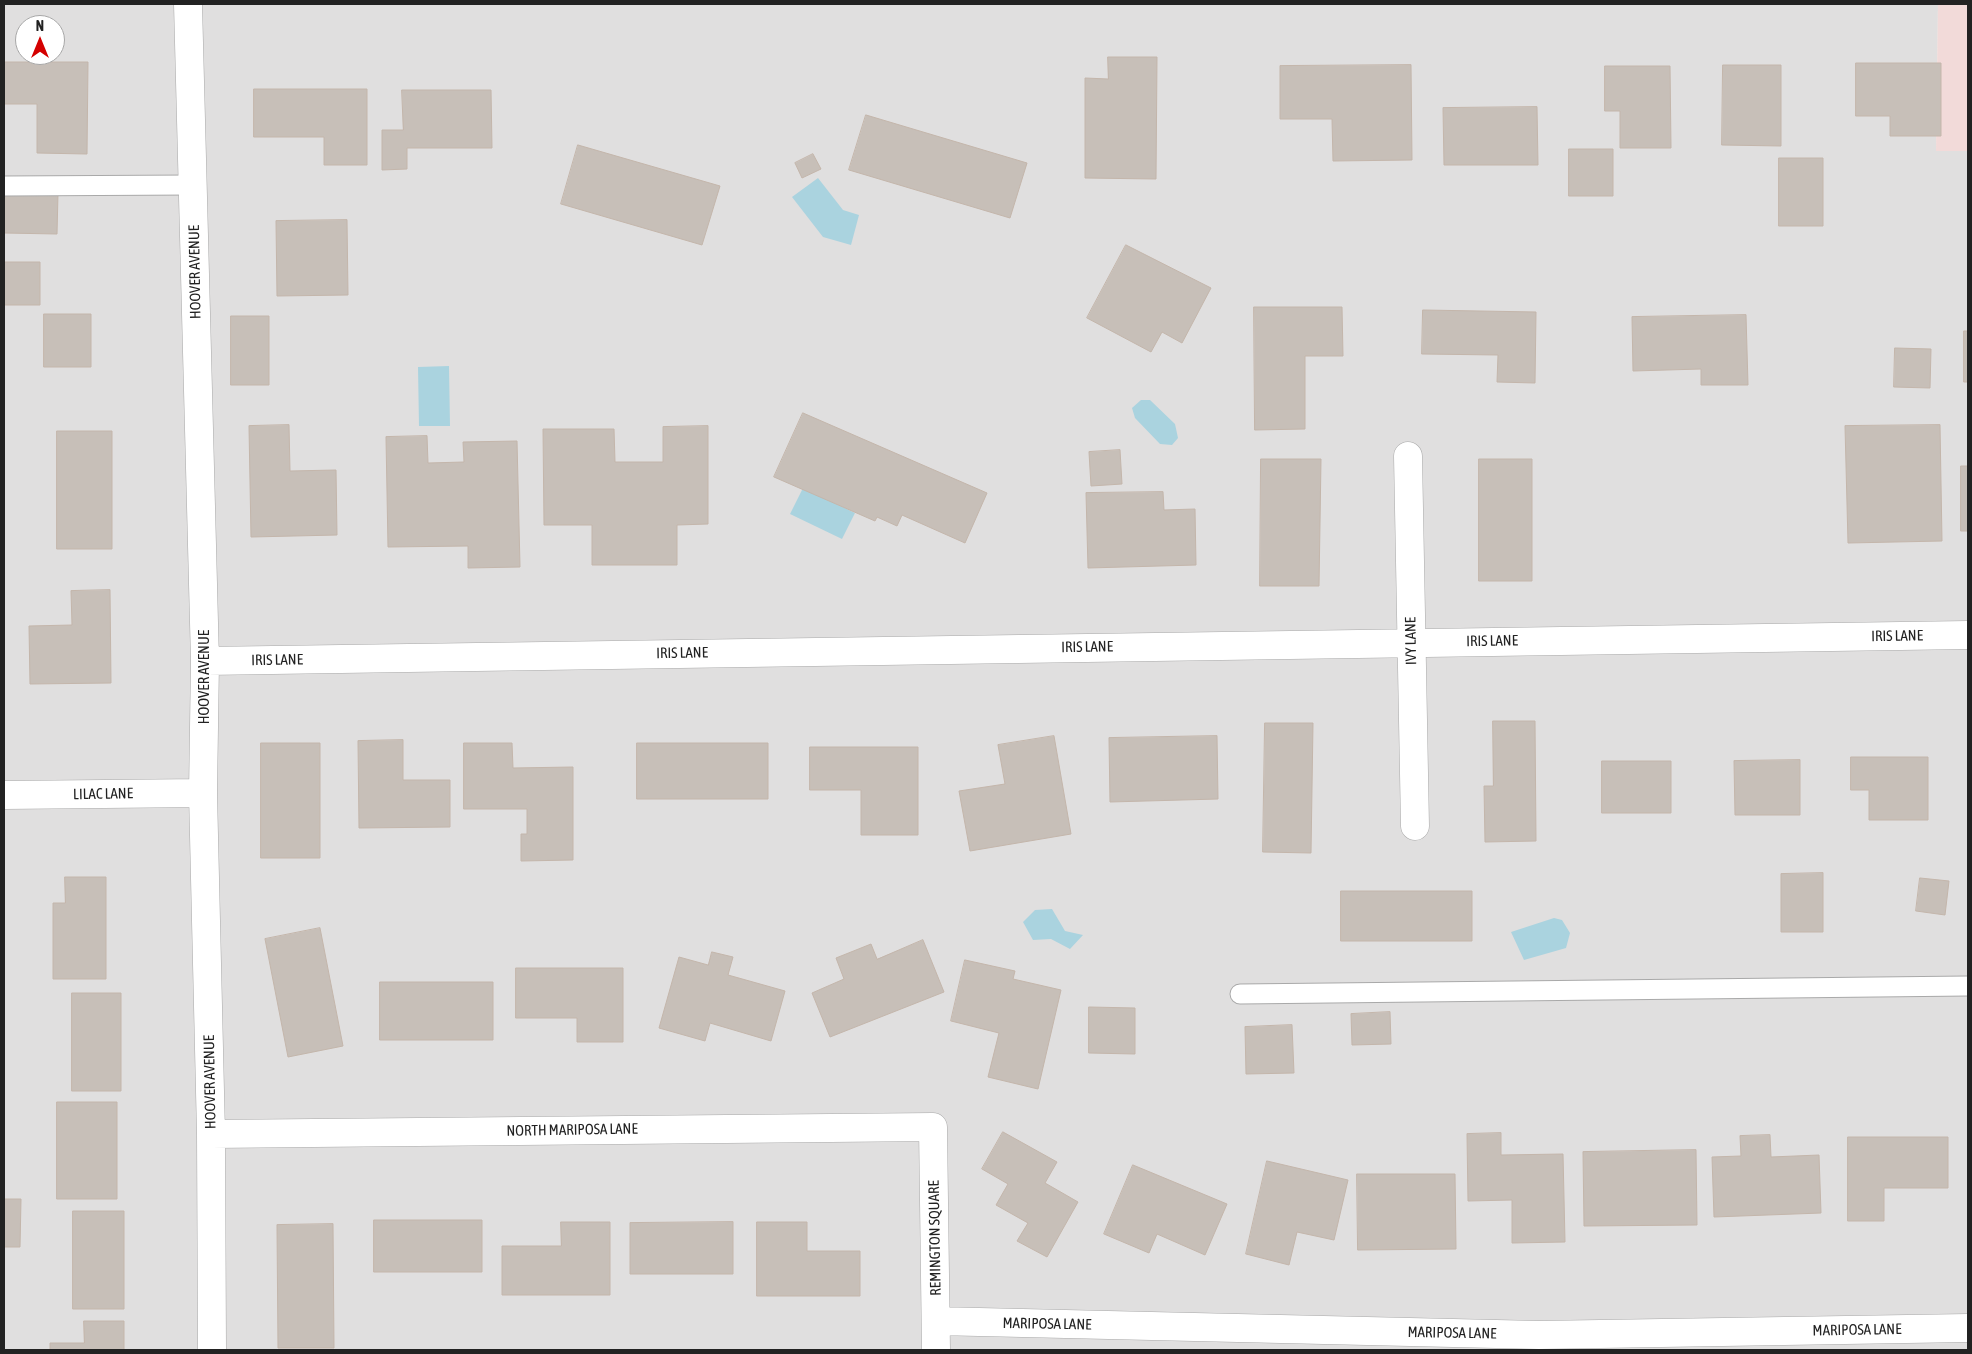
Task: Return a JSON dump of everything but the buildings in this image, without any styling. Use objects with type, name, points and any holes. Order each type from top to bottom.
[{"type":"street","name":"HOOVER AVENUE","points":[[188,4],[205,661],[203,793],[211,1134],[212,1350]]},
{"type":"street","name":"IVY LANE","points":[[1408,456],[1415,826]]},
{"type":"street","name":"IRIS LANE","points":[[205,661],[1968,635]]},
{"type":"street","name":"LILAC LANE","points":[[4,795],[203,793]]},
{"type":"street","name":"NORTH MARIPOSA LANE","points":[[211,1134],[933,1126]]},
{"type":"street","name":"REMINGTON SQUARE","points":[[933,1126],[936,1350]]},
{"type":"street","name":"MARIPOSA LANE","points":[[936,1321],[1540,1336],[1968,1328]]},
{"type":"lane","points":[[4,186],[193,185]]},
{"type":"lane","points":[[1240,994],[1968,986]]},
{"type":"shaded area","points":[[4,4],[1938,4],[1936,151],[1968,151],[1968,1350],[4,1350]]},
{"type":"shaded area","points":[[1938,4],[1968,4],[1968,151],[1936,151]]},
{"type":"water","points":[[818,178],[843,210],[859,215],[851,245],[823,237],[792,197]]},
{"type":"water","points":[[449,366],[450,426],[419,426],[418,367]]},
{"type":"water","points":[[1141,400],[1150,400],[1175,424],[1178,438],[1172,445],[1160,444],[1135,418],[1132,408]]},
{"type":"water","points":[[803,488],[855,513],[842,539],[790,514]]},
{"type":"water","points":[[1052,909],[1065,931],[1083,935],[1070,949],[1051,939],[1033,940],[1023,922],[1035,910]]},
{"type":"water","points":[[1554,918],[1562,920],[1570,933],[1566,948],[1524,960],[1511,932]]}]
